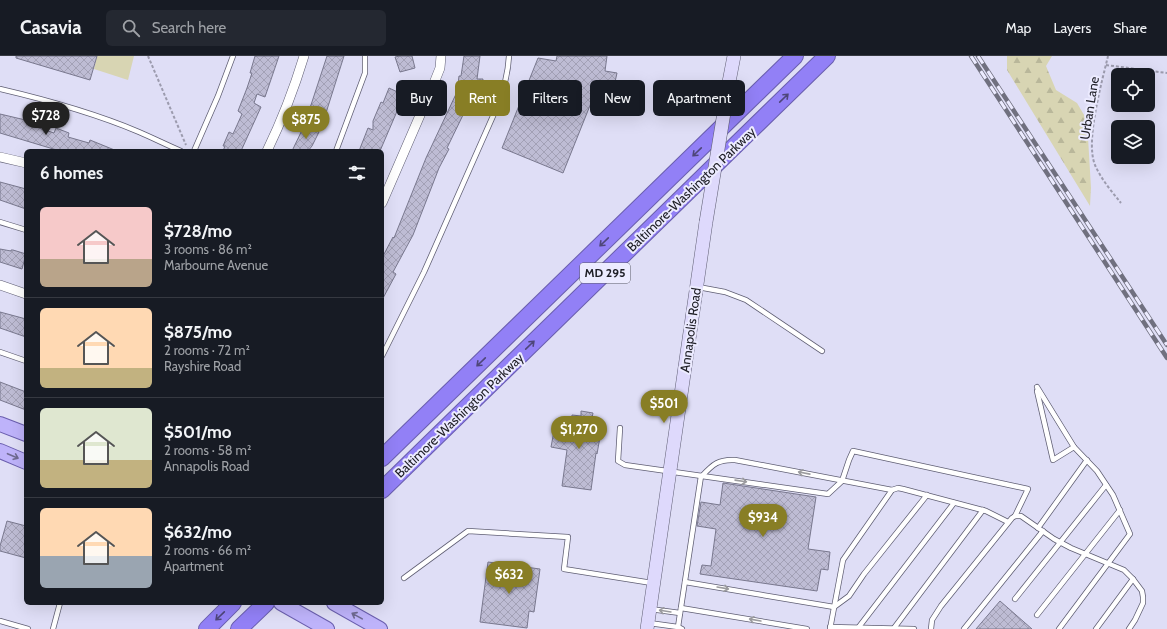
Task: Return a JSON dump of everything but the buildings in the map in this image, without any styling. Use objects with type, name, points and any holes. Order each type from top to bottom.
[{"type":"highway","name":"Baltimore-Washington Parkway","points":[[384,456],[795,56]]},
{"type":"highway","name":"Baltimore-Washington Parkway","points":[[384,488],[827,56]]},
{"type":"highway","points":[[206,629],[231,605]]},
{"type":"highway","points":[[239,629],[264,605]]},
{"type":"main road","name":"Annapolis Road","points":[[647,626],[706,222],[734,56]]},
{"type":"main road","points":[[0,424],[24,433]]},
{"type":"main road","points":[[0,451],[24,461]]},
{"type":"main road","points":[[284,605],[328,629]]},
{"type":"main road","points":[[338,605],[380,629]]},
{"type":"street","points":[[268,149],[284,113],[304,56]]},
{"type":"street","points":[[384,198],[434,83],[440,68],[441,56]]},
{"type":"street","points":[[0,157],[24,163]]},
{"type":"street","points":[[0,285],[24,293]]},
{"type":"lane","points":[[195,149],[218,96],[233,56]]},
{"type":"lane","points":[[337,149],[365,73],[365,56]]},
{"type":"lane","points":[[384,352],[424,272],[497,107],[506,83],[509,56]]},
{"type":"lane","points":[[0,89],[34,97],[92,115],[138,132],[176,149]]},
{"type":"lane","points":[[0,222],[24,229]]},
{"type":"lane","points":[[697,287],[725,292],[746,300],[822,351]]},
{"type":"lane","points":[[0,352],[24,360]]},
{"type":"lane","points":[[1059,629],[1130,534],[1113,495],[1097,471],[1074,447],[1037,387],[1053,460],[1074,447]]},
{"type":"lane","points":[[620,428],[618,461],[625,465],[828,494],[842,481],[853,451],[1028,489],[1015,516],[1008,522],[941,606],[932,620],[932,629]]},
{"type":"lane","points":[[647,626],[681,628],[680,614],[702,476],[716,463],[725,459],[892,490],[898,488],[983,510],[1008,522]]},
{"type":"lane","points":[[964,629],[1040,530],[1087,460]]},
{"type":"lane","points":[[1015,599],[1106,485]]},
{"type":"lane","points":[[892,490],[843,560],[840,569],[838,588],[830,628],[914,629]]},
{"type":"lane","points":[[685,582],[834,607],[849,596],[864,574],[927,495]]},
{"type":"lane","points":[[858,628],[954,503]]},
{"type":"lane","points":[[894,628],[983,510]]},
{"type":"lane","points":[[1037,615],[1120,510]]},
{"type":"lane","points":[[1015,516],[1021,516],[1040,530],[1071,548],[1124,570],[1133,578],[1142,592],[1143,597],[1140,611],[1129,629]]},
{"type":"lane","points":[[404,578],[468,531],[568,537],[564,569],[654,583]]},
{"type":"lane","points":[[1096,629],[1133,578]]},
{"type":"lane","points":[[53,629],[59,605]]},
{"type":"lane","points":[[681,608],[807,629]]},
{"type":"lane","points":[[650,609],[680,614]]},
{"type":"lane","points":[[0,621],[28,629]]},
{"type":"path","points":[[148,56],[187,147]]},
{"type":"path","name":"Urban Lane","points":[[1108,56],[1095,116],[1092,145],[1095,166],[1107,186],[1121,203]]},
{"type":"path","points":[[1106,65],[1167,73]]},
{"type":"green space","points":[[97,56],[134,56],[128,80],[94,69]]},
{"type":"green space","points":[[1007,56],[1052,56],[1046,66],[1056,90],[1077,103],[1087,120],[1091,188],[1090,206],[1007,70]]},
{"type":"railway","points":[[971,56],[1167,358]]},
{"type":"railway","points":[[978,56],[1167,345]]}]
